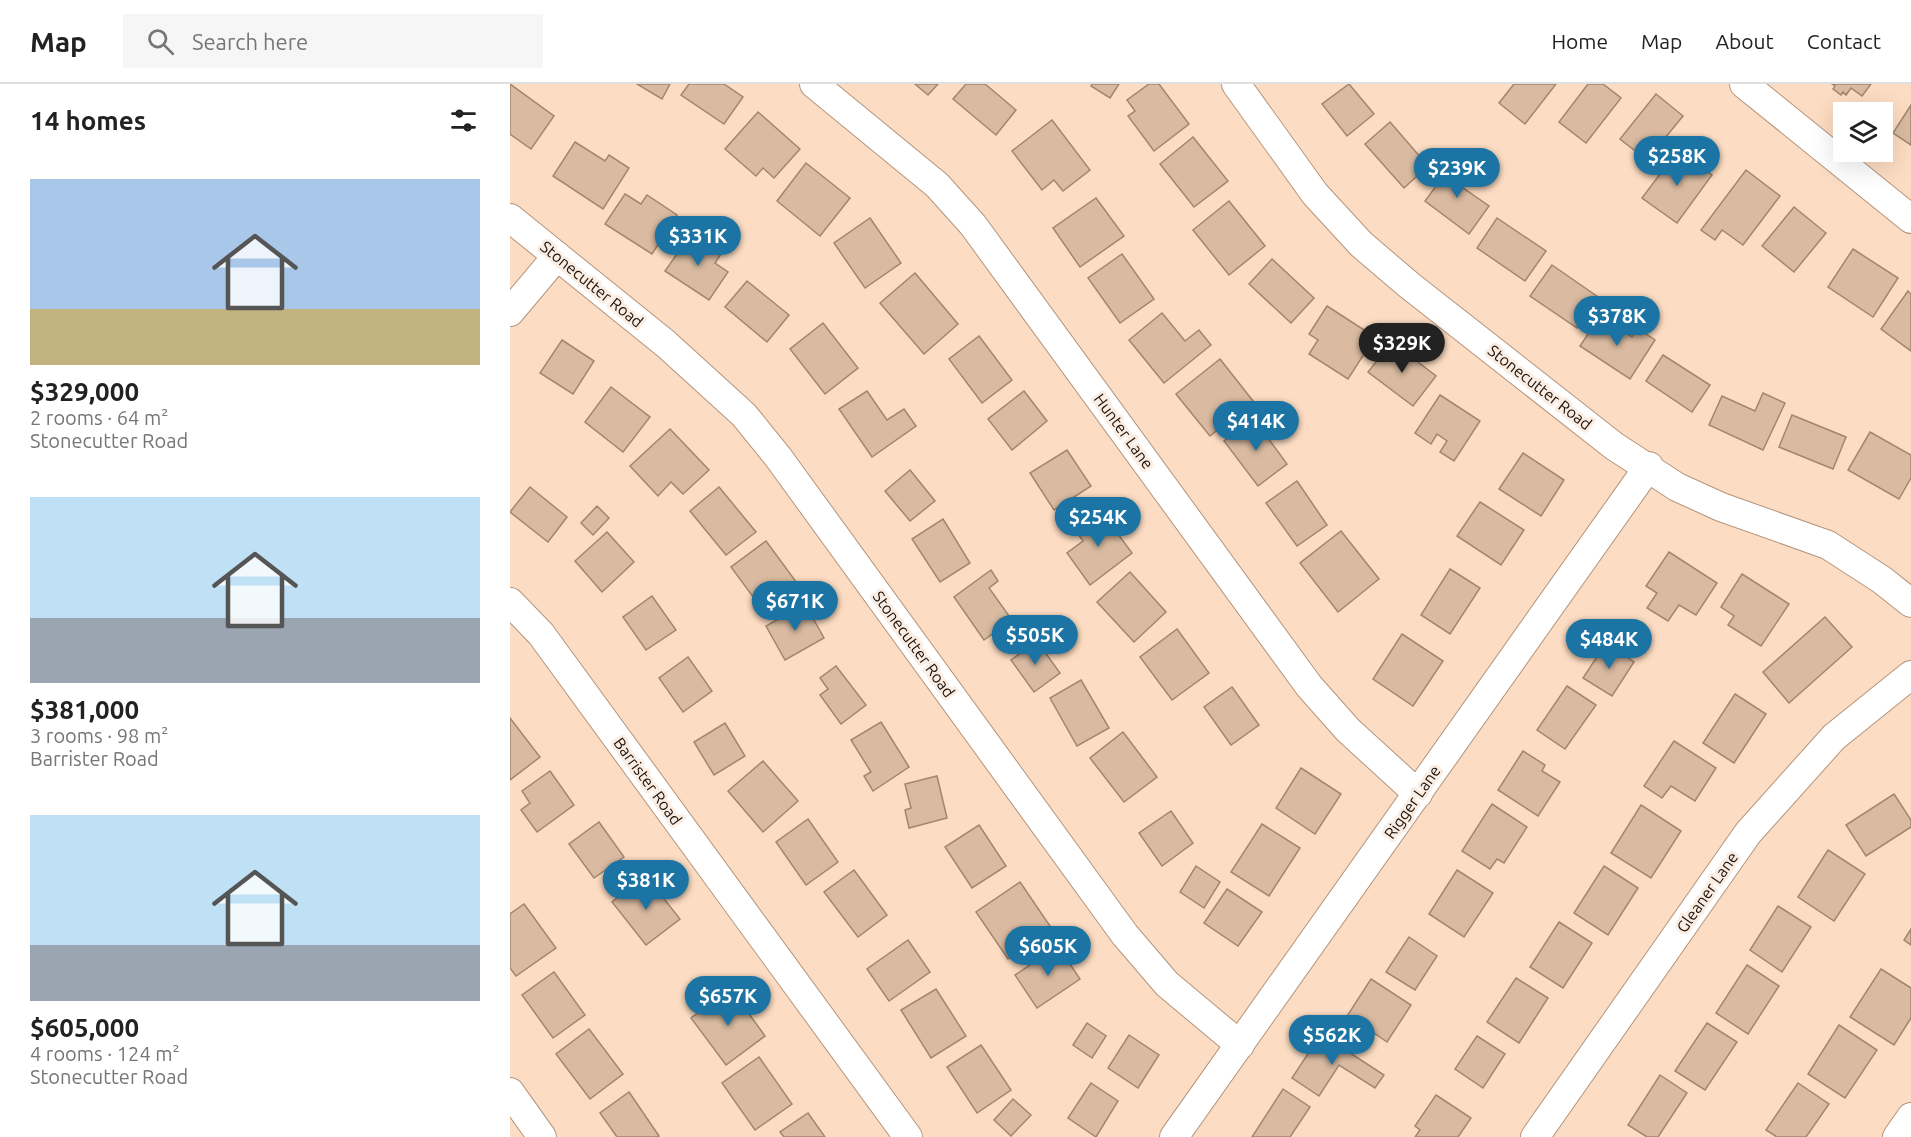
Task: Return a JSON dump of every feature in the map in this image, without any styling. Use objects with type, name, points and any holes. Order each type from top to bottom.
[{"type":"street","name":"Hunter Lane","points":[[814,84],[937,185],[973,225],[1309,686],[1348,730],[1418,794]]},
{"type":"street","name":"Stonecutter Road","points":[[1236,84],[1315,194],[1361,244],[1409,285],[1614,446],[1649,466],[1677,487],[1721,507],[1828,545],[1882,580],[1911,603]]},
{"type":"street","points":[[1744,84],[1911,219]]},
{"type":"street","name":"Stonecutter Road","points":[[510,218],[666,344],[744,415],[778,457],[1125,935],[1167,984],[1240,1045]]},
{"type":"street","points":[[510,312],[557,256]]},
{"type":"street","name":"Rigger Lane","points":[[1174,1137],[1649,466]]},
{"type":"street","name":"Barrister Road","points":[[510,602],[540,634],[908,1137]]},
{"type":"street","name":"Gleaner Lane","points":[[1535,1137],[1748,832],[1834,737],[1911,675]]},
{"type":"street","points":[[510,1092],[542,1137]]},
{"type":"street","points":[[1897,1137],[1911,1117]]},
{"type":"building","points":[[510,84],[554,116],[531,149],[510,134]]},
{"type":"building","points":[[637,84],[670,84],[662,99]]},
{"type":"building","points":[[689,84],[724,84],[743,97],[724,124],[681,95]]},
{"type":"building","points":[[915,84],[938,84],[928,95]]},
{"type":"building","points":[[966,84],[985,84],[1016,110],[996,135],[953,99]]},
{"type":"building","points":[[1092,84],[1119,84],[1110,98],[1091,86]]},
{"type":"building","points":[[1149,84],[1159,84],[1189,124],[1154,151],[1128,116],[1135,111],[1127,100]]},
{"type":"building","points":[[1349,84],[1374,114],[1347,136],[1322,104]]},
{"type":"building","points":[[1514,84],[1556,84],[1525,124],[1499,103]]},
{"type":"building","points":[[1588,84],[1603,84],[1621,98],[1586,143],[1559,122]]},
{"type":"building","points":[[1832,84],[1871,84],[1862,96],[1851,88],[1846,95],[1843,92],[1841,95],[1833,89],[1835,86]]},
{"type":"building","points":[[1656,94],[1683,116],[1647,160],[1620,139]]},
{"type":"building","points":[[1911,105],[1911,145],[1893,133]]},
{"type":"building","points":[[758,112],[800,149],[774,178],[763,168],[756,176],[725,149]]},
{"type":"building","points":[[1052,120],[1090,170],[1063,191],[1054,180],[1042,190],[1012,151]]},
{"type":"building","points":[[1390,122],[1428,166],[1404,188],[1365,144]]},
{"type":"building","points":[[1193,137],[1228,181],[1194,207],[1160,164]]},
{"type":"building","points":[[575,142],[605,161],[609,155],[629,168],[603,209],[553,176]]},
{"type":"building","points":[[1678,150],[1712,175],[1677,223],[1642,198]]},
{"type":"building","points":[[1456,159],[1471,169],[1459,185],[1489,206],[1469,234],[1425,201]]},
{"type":"building","points":[[806,163],[850,198],[820,236],[777,201]]},
{"type":"building","points":[[1746,170],[1780,196],[1743,245],[1722,230],[1715,240],[1701,230]]},
{"type":"building","points":[[625,194],[641,204],[647,195],[677,215],[652,254],[605,224]]},
{"type":"building","points":[[1096,198],[1124,236],[1080,267],[1053,228]]},
{"type":"building","points":[[1229,201],[1265,246],[1229,275],[1193,230]]},
{"type":"building","points":[[1794,207],[1826,233],[1794,272],[1762,246]]},
{"type":"building","points":[[870,218],[901,263],[865,288],[834,243]]},
{"type":"building","points":[[1497,218],[1546,251],[1525,281],[1477,248]]},
{"type":"building","points":[[691,234],[721,254],[715,263],[728,272],[709,300],[665,271]]},
{"type":"building","points":[[1853,249],[1898,278],[1873,317],[1828,287]]},
{"type":"building","points":[[1122,254],[1154,299],[1120,323],[1088,278]]},
{"type":"building","points":[[1272,259],[1314,298],[1291,323],[1249,284]]},
{"type":"building","points":[[1552,265],[1598,297],[1577,328],[1530,296]]},
{"type":"building","points":[[915,273],[958,324],[924,354],[880,303]]},
{"type":"building","points":[[747,281],[789,315],[767,342],[725,307]]},
{"type":"building","points":[[1908,291],[1911,294],[1911,351],[1881,329]]},
{"type":"building","points":[[1327,306],[1375,337],[1348,379],[1309,354],[1318,340],[1309,334]]},
{"type":"building","points":[[1162,313],[1185,341],[1199,330],[1211,345],[1164,383],[1129,340]]},
{"type":"building","points":[[1600,316],[1632,337],[1637,328],[1655,340],[1630,379],[1580,346]]},
{"type":"building","points":[[823,323],[858,368],[825,394],[790,349]]},
{"type":"building","points":[[979,336],[1012,380],[982,403],[949,359]]},
{"type":"building","points":[[562,340],[594,361],[573,394],[540,373]]},
{"type":"building","points":[[1392,342],[1436,376],[1413,406],[1368,372]]},
{"type":"building","points":[[1663,355],[1710,385],[1692,412],[1646,381]]},
{"type":"building","points":[[1220,359],[1253,401],[1210,436],[1176,394]]},
{"type":"building","points":[[611,387],[650,417],[623,452],[585,422]]},
{"type":"building","points":[[867,391],[887,420],[904,409],[916,426],[872,457],[839,409]]},
{"type":"building","points":[[1024,391],[1047,421],[1012,450],[988,419]]},
{"type":"building","points":[[1763,393],[1785,403],[1763,450],[1709,425],[1722,396],[1755,411]]},
{"type":"building","points":[[1440,395],[1480,421],[1454,461],[1440,452],[1447,441],[1437,434],[1431,444],[1415,433]]},
{"type":"building","points":[[1792,415],[1846,437],[1833,469],[1779,447]]},
{"type":"building","points":[[1254,419],[1287,464],[1258,486],[1224,441]]},
{"type":"building","points":[[670,429],[709,470],[683,494],[671,482],[658,496],[630,466]]},
{"type":"building","points":[[1870,432],[1911,455],[1911,478],[1899,499],[1848,470]]},
{"type":"building","points":[[1067,450],[1091,486],[1054,510],[1030,473]]},
{"type":"building","points":[[1523,453],[1564,480],[1541,516],[1499,489]]},
{"type":"building","points":[[910,470],[935,501],[910,521],[885,491]]},
{"type":"building","points":[[1297,481],[1327,525],[1297,546],[1266,503]]},
{"type":"building","points":[[530,487],[567,517],[548,542],[510,512]]},
{"type":"building","points":[[719,487],[756,532],[726,555],[690,511]]},
{"type":"building","points":[[1480,502],[1524,530],[1501,565],[1457,536]]},
{"type":"building","points":[[597,506],[609,518],[593,535],[581,523]]},
{"type":"building","points":[[1101,511],[1132,553],[1090,585],[1067,553],[1083,541],[1075,530]]},
{"type":"building","points":[[943,519],[970,563],[940,582],[912,539]]},
{"type":"building","points":[[1341,531],[1379,579],[1338,612],[1300,563]]},
{"type":"building","points":[[607,532],[634,562],[602,592],[575,561]]},
{"type":"building","points":[[766,541],[797,583],[762,609],[731,567]]},
{"type":"building","points":[[1669,552],[1717,583],[1696,615],[1679,605],[1668,621],[1647,608],[1657,593],[1646,586]]},
{"type":"building","points":[[1450,569],[1480,588],[1450,634],[1421,615]]},
{"type":"building","points":[[991,570],[998,581],[989,588],[1012,620],[984,640],[954,597]]},
{"type":"building","points":[[1130,572],[1166,612],[1134,642],[1097,602]]},
{"type":"building","points":[[1742,574],[1789,604],[1761,646],[1728,625],[1734,616],[1721,607]]},
{"type":"building","points":[[652,596],[676,630],[646,650],[623,617]]},
{"type":"building","points":[[805,604],[824,638],[785,660],[766,626]]},
{"type":"building","points":[[1825,617],[1852,647],[1789,703],[1763,672]]},
{"type":"building","points":[[1177,629],[1209,673],[1172,700],[1140,657]]},
{"type":"building","points":[[1402,634],[1443,661],[1413,706],[1373,679]]},
{"type":"building","points":[[1037,641],[1060,673],[1034,692],[1011,660]]},
{"type":"building","points":[[1606,643],[1634,662],[1612,696],[1583,678]]},
{"type":"building","points":[[688,657],[712,691],[683,712],[659,678]]},
{"type":"building","points":[[836,666],[866,705],[841,724],[820,695],[828,689],[820,678]]},
{"type":"building","points":[[1081,680],[1109,728],[1077,746],[1050,698]]},
{"type":"building","points":[[1567,686],[1596,705],[1565,749],[1537,730]]},
{"type":"building","points":[[1232,687],[1259,725],[1231,745],[1204,707]]},
{"type":"building","points":[[1735,694],[1766,714],[1734,763],[1703,743]]},
{"type":"building","points":[[510,718],[540,757],[510,780]]},
{"type":"building","points":[[881,722],[909,767],[873,791],[864,776],[871,772],[851,740]]},
{"type":"building","points":[[725,723],[745,756],[714,775],[694,742]]},
{"type":"building","points":[[1123,732],[1157,777],[1124,802],[1090,758]]},
{"type":"building","points":[[1674,741],[1716,768],[1695,801],[1671,786],[1662,798],[1644,786]]},
{"type":"building","points":[[1523,751],[1545,765],[1542,771],[1560,782],[1538,816],[1498,790]]},
{"type":"building","points":[[763,761],[798,801],[763,832],[728,791]]},
{"type":"building","points":[[1301,768],[1341,794],[1315,834],[1276,808]]},
{"type":"building","points":[[550,771],[574,805],[537,832],[521,810],[530,803],[522,791]]},
{"type":"building","points":[[937,776],[947,818],[909,828],[905,810],[911,808],[905,784]]},
{"type":"building","points":[[1894,794],[1911,820],[1911,827],[1866,856],[1846,825]]},
{"type":"building","points":[[1492,804],[1527,827],[1504,863],[1497,859],[1490,869],[1462,851]]},
{"type":"building","points":[[1641,805],[1681,831],[1651,878],[1611,853]]},
{"type":"building","points":[[1171,811],[1193,843],[1162,866],[1139,833]]},
{"type":"building","points":[[808,819],[838,862],[806,885],[776,842]]},
{"type":"building","points":[[599,822],[624,857],[594,878],[569,844]]},
{"type":"building","points":[[1262,824],[1300,848],[1269,896],[1231,872]]},
{"type":"building","points":[[979,825],[1006,866],[972,888],[945,847]]},
{"type":"building","points":[[1828,850],[1865,874],[1834,921],[1798,897]]},
{"type":"building","points":[[1196,866],[1220,882],[1204,908],[1180,892]]},
{"type":"building","points":[[1604,866],[1638,888],[1608,935],[1574,913]]},
{"type":"building","points":[[854,870],[887,915],[858,937],[824,892]]},
{"type":"building","points":[[1457,870],[1493,893],[1464,937],[1429,914]]},
{"type":"building","points":[[646,876],[680,919],[646,945],[612,902]]},
{"type":"building","points":[[1020,882],[1052,929],[1008,959],[976,912]]},
{"type":"building","points":[[1227,889],[1262,912],[1238,946],[1204,923]]},
{"type":"building","points":[[524,904],[556,948],[516,976],[510,968],[510,914]]},
{"type":"building","points":[[1778,906],[1811,927],[1782,972],[1750,950]]},
{"type":"building","points":[[1559,922],[1592,943],[1563,988],[1530,967]]},
{"type":"building","points":[[1911,929],[1911,945],[1904,940]]},
{"type":"building","points":[[1409,937],[1437,956],[1415,990],[1386,972]]},
{"type":"building","points":[[908,940],[930,972],[889,1001],[867,969]]},
{"type":"building","points":[[1058,946],[1080,979],[1037,1008],[1015,975]]},
{"type":"building","points":[[1747,965],[1779,986],[1748,1034],[1716,1013]]},
{"type":"building","points":[[1881,969],[1911,988],[1911,1018],[1894,1045],[1850,1017]]},
{"type":"building","points":[[554,972],[585,1015],[553,1038],[522,995]]},
{"type":"building","points":[[1516,978],[1548,998],[1519,1043],[1487,1022]]},
{"type":"building","points":[[1371,979],[1411,1005],[1387,1042],[1374,1033],[1367,1044],[1340,1027]]},
{"type":"building","points":[[731,989],[765,1036],[726,1065],[691,1018]]},
{"type":"building","points":[[936,989],[966,1036],[931,1058],[901,1010]]},
{"type":"building","points":[[1087,1023],[1106,1036],[1092,1058],[1073,1045]]},
{"type":"building","points":[[1707,1023],[1737,1042],[1705,1090],[1675,1071]]},
{"type":"building","points":[[1839,1025],[1877,1050],[1845,1098],[1808,1074]]},
{"type":"building","points":[[589,1029],[623,1074],[590,1099],[556,1054]]},
{"type":"building","points":[[1321,1034],[1384,1075],[1375,1088],[1339,1065],[1319,1096],[1292,1078]]},
{"type":"building","points":[[1129,1035],[1159,1055],[1138,1088],[1108,1068]]},
{"type":"building","points":[[1477,1036],[1505,1054],[1483,1088],[1455,1069]]},
{"type":"building","points":[[981,1045],[1011,1090],[977,1113],[947,1067]]},
{"type":"building","points":[[759,1057],[792,1104],[755,1130],[722,1083]]},
{"type":"building","points":[[1660,1075],[1687,1093],[1658,1137],[1647,1137],[1628,1125]]},
{"type":"building","points":[[1091,1083],[1118,1101],[1096,1137],[1068,1118]]},
{"type":"building","points":[[1798,1083],[1829,1104],[1806,1137],[1777,1137],[1766,1130]]},
{"type":"building","points":[[1283,1089],[1310,1107],[1290,1137],[1252,1137]]},
{"type":"building","points":[[629,1092],[659,1136],[617,1137],[600,1113]]},
{"type":"building","points":[[1436,1095],[1471,1118],[1458,1137],[1415,1137],[1420,1130],[1415,1126]]},
{"type":"building","points":[[1013,1099],[1031,1115],[1011,1136],[994,1120]]},
{"type":"building","points":[[808,1113],[825,1137],[784,1137],[780,1132]]}]
